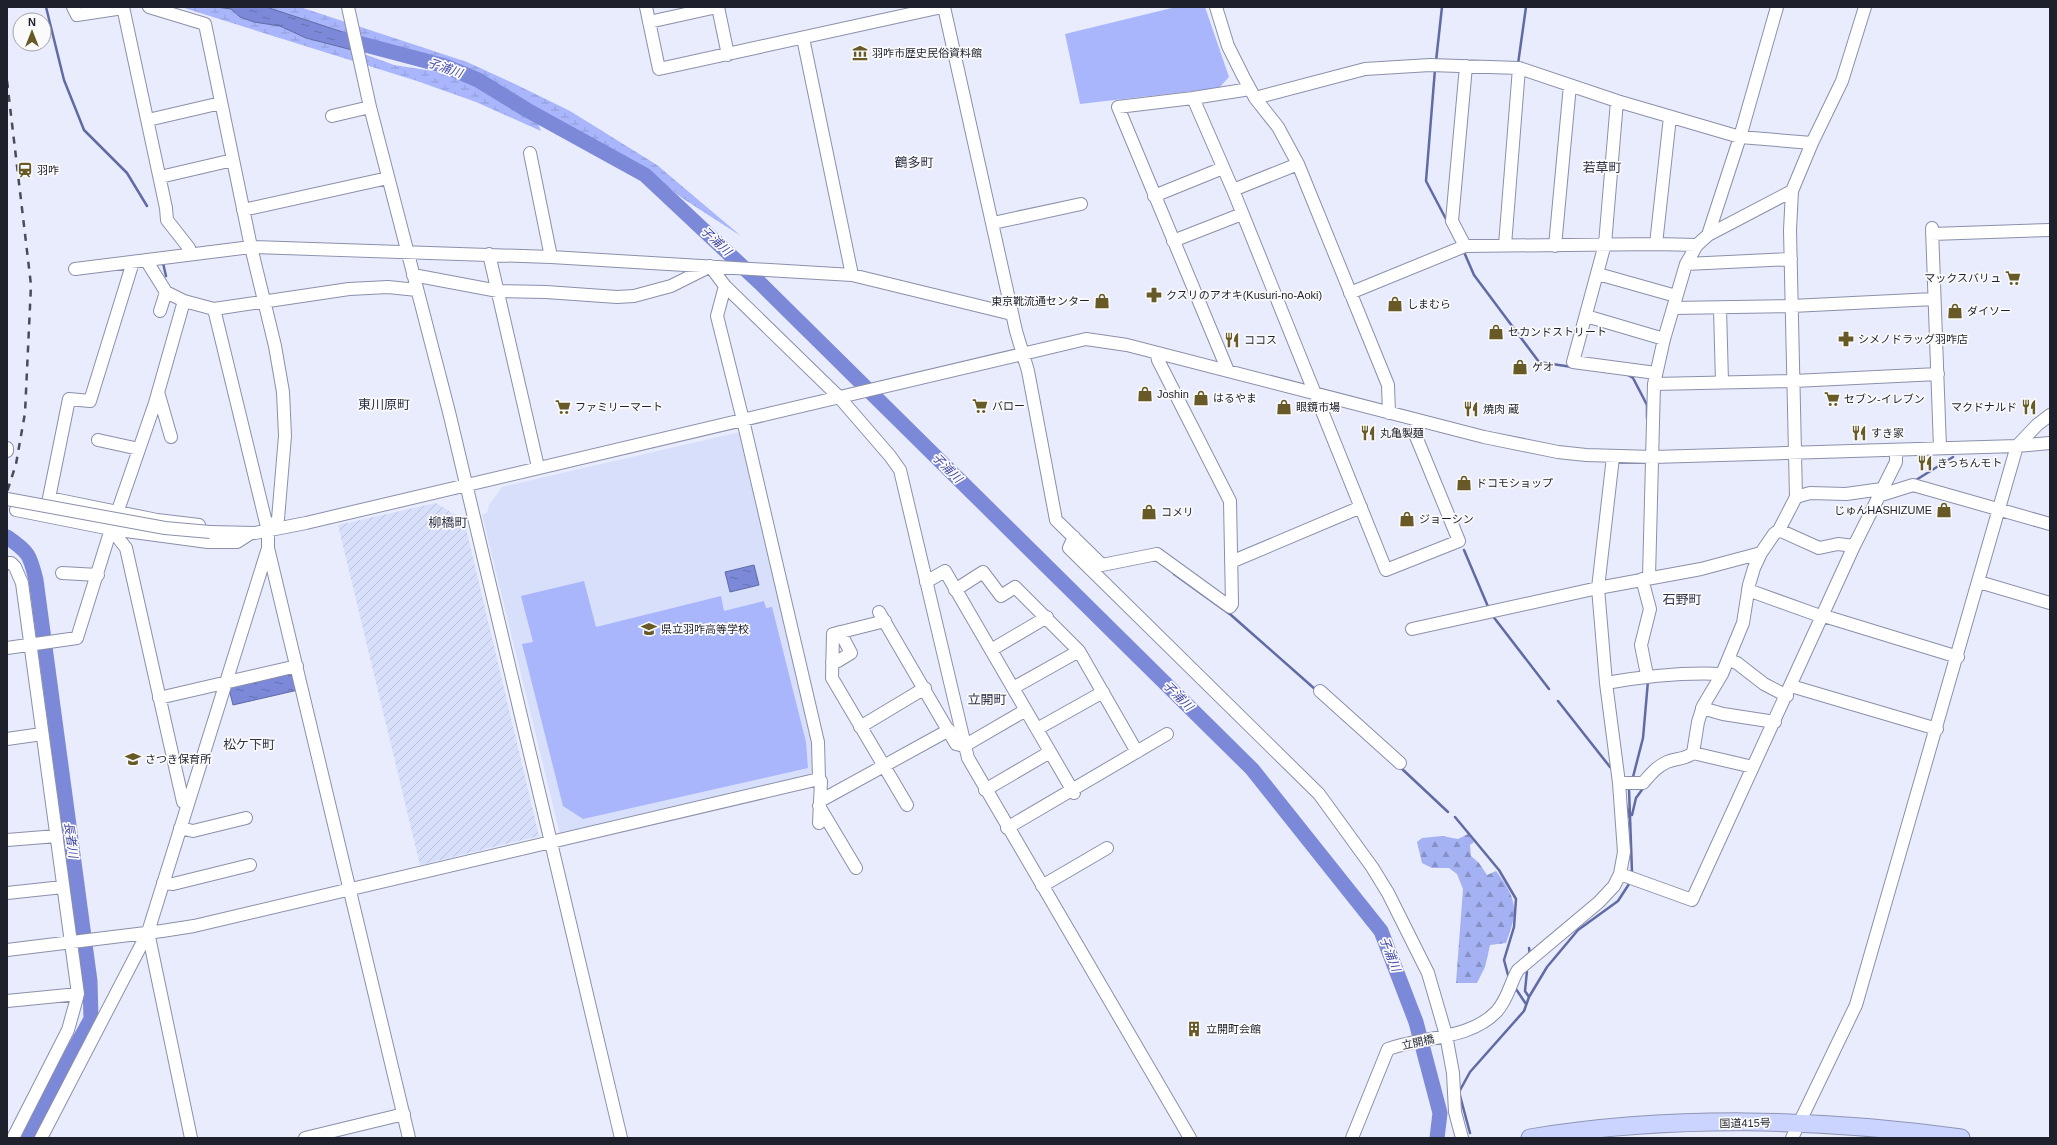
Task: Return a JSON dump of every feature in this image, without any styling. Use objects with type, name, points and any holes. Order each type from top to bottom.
[{"type":"highway","name":"国道415号","points":[[1530,1138],[1660,1125],[1776,1122],[1796,1131],[1961,1138]]},
{"type":"street","points":[[73,7],[76,15],[123,8],[160,177],[167,220],[189,248],[190,254]]},
{"type":"street","points":[[149,7],[205,24],[251,247],[280,369],[285,436],[278,519],[268,531]]},
{"type":"street","points":[[646,7],[659,69],[943,7],[993,223],[1012,314],[1022,355],[1028,371],[1053,511],[1056,520],[1102,565],[1157,554],[1230,607],[1232,604],[1230,501],[1158,360],[1157,353]]},
{"type":"street","points":[[649,22],[717,7],[728,55]]},
{"type":"street","points":[[1216,7],[1228,46],[1252,93],[1278,127],[1298,164],[1388,385],[1389,413]]},
{"type":"street","points":[[1708,235],[1740,137],[1777,7]]},
{"type":"street","points":[[1619,783],[1643,783],[1653,771],[1667,762],[1686,758],[1693,753],[1702,708],[1722,674],[1743,623],[1748,590],[1754,568],[1761,553],[1774,534],[1779,530],[1796,497],[1790,230],[1792,191],[1812,143],[1842,81],[1865,7]]},
{"type":"street","points":[[350,12],[370,107],[466,485],[620,1138]]},
{"type":"street","points":[[803,38],[852,275]]},
{"type":"street","points":[[1228,371],[1118,107],[1252,93],[1365,69],[1430,65],[1520,68],[1617,100],[1740,137],[1812,143]]},
{"type":"street","points":[[1465,246],[1452,221],[1466,66]]},
{"type":"street","points":[[1505,245],[1520,68]]},
{"type":"street","points":[[1555,246],[1570,85]]},
{"type":"street","points":[[1193,98],[1233,190],[1386,570],[1459,541],[1415,434],[1418,420]]},
{"type":"street","points":[[1617,100],[1605,244],[1573,362],[1655,379],[1722,382],[1794,381],[1938,374]]},
{"type":"street","points":[[148,120],[221,103]]},
{"type":"street","points":[[332,116],[370,107]]},
{"type":"street","points":[[1656,244],[1670,116]]},
{"type":"street","points":[[530,153],[551,257]]},
{"type":"street","points":[[160,177],[233,160]]},
{"type":"street","points":[[1233,190],[1298,164]]},
{"type":"street","points":[[1154,196],[1223,168]]},
{"type":"street","points":[[243,210],[388,178]]},
{"type":"street","points":[[1647,675],[1641,645],[1650,608],[1646,578],[1655,379],[1676,296],[1686,264],[1697,245],[1708,235],[1792,191]]},
{"type":"street","points":[[993,223],[1081,204]]},
{"type":"street","points":[[1173,241],[1242,214]]},
{"type":"street","points":[[1940,448],[1932,231],[2050,230]]},
{"type":"street","points":[[1350,293],[1465,246],[1555,246],[1605,244],[1697,245]]},
{"type":"street","points":[[75,269],[251,247],[489,254],[785,269],[852,275],[1012,314]]},
{"type":"street","points":[[489,254],[538,467]]},
{"type":"street","points":[[1686,264],[1791,259]]},
{"type":"street","points":[[146,260],[166,292],[184,301],[214,309],[349,289],[388,287],[417,290]]},
{"type":"street","points":[[46,516],[68,399],[90,401],[133,262]]},
{"type":"street","points":[[413,275],[498,291],[617,298],[634,296],[671,286],[710,266]]},
{"type":"street","points":[[710,266],[724,286],[843,396],[900,470],[964,746],[974,770],[1190,1138]]},
{"type":"street","points":[[1598,274],[1676,296]]},
{"type":"street","points":[[724,286],[717,316],[743,420],[818,742],[819,779],[821,781],[819,823]]},
{"type":"street","points":[[160,311],[166,292]]},
{"type":"street","points":[[1673,308],[1792,306],[1934,299]]},
{"type":"street","points":[[7,648],[77,638],[98,575],[111,529],[158,392],[184,301]]},
{"type":"street","points":[[1720,308],[1722,382]]},
{"type":"street","points":[[214,309],[262,513],[268,531],[268,548],[409,1138]]},
{"type":"street","points":[[1586,316],[1664,339]]},
{"type":"street","points":[[7,499],[165,528],[210,532],[251,533],[268,531],[1086,339],[1113,342],[1484,437],[1550,450],[1613,457],[1896,450],[2017,446],[2050,443]]},
{"type":"street","points":[[158,392],[171,437]]},
{"type":"street","points":[[1796,1131],[1856,1005],[1958,657],[2017,446],[2037,425],[2050,415]]},
{"type":"street","points":[[98,440],[139,449]]},
{"type":"street","points":[[1613,457],[1598,588],[1606,683],[1619,783],[1624,852],[1620,874],[1692,900],[1789,691],[1854,546],[1896,462],[1896,450]]},
{"type":"street","points":[[1796,497],[1810,493],[1880,493],[1914,485],[2050,524]]},
{"type":"street","points":[[49,498],[187,524],[236,528],[251,533]]},
{"type":"street","points":[[1231,562],[1361,507]]},
{"type":"street","points":[[16,510],[111,529],[208,542],[236,542],[251,533]]},
{"type":"street","points":[[111,529],[126,548],[183,802],[188,804]]},
{"type":"street","points":[[1779,530],[1819,548],[1838,544],[1854,546]]},
{"type":"street","points":[[1074,538],[1069,548],[1318,794],[1350,835],[1388,893],[1428,973],[1453,1073],[1455,1112],[1462,1138]]},
{"type":"street","points":[[40,1138],[148,932],[268,548]]},
{"type":"street","points":[[1412,629],[1646,578],[1701,569],[1761,553]]},
{"type":"street","points":[[7,563],[11,563],[15,567],[22,583],[33,644],[42,734],[78,994],[68,1030],[13,1132]]},
{"type":"street","points":[[926,582],[945,571],[1073,791]]},
{"type":"street","points":[[955,590],[983,572],[1001,596],[1015,587],[1047,617],[1079,651],[1104,692],[1137,752]]},
{"type":"street","points":[[62,573],[98,575]]},
{"type":"street","points":[[1978,582],[2050,603]]},
{"type":"street","points":[[1748,590],[1823,616],[1958,657]]},
{"type":"street","points":[[907,805],[832,678],[833,634],[882,616],[956,744],[964,746],[1026,710]]},
{"type":"street","points":[[991,650],[1047,617]]},
{"type":"street","points":[[832,662],[838,661],[851,653],[840,632]]},
{"type":"street","points":[[1013,688],[1079,651]]},
{"type":"street","points":[[1728,660],[1737,663],[1764,684],[1937,729]]},
{"type":"street","points":[[159,698],[297,666]]},
{"type":"street","points":[[1606,683],[1647,675],[1690,673],[1722,674]]},
{"type":"street","points":[[860,727],[925,688]]},
{"type":"street","points":[[1320,691],[1400,763]]},
{"type":"street","points":[[1037,728],[1104,692]]},
{"type":"street","points":[[1702,708],[1723,714],[1774,722]]},
{"type":"street","points":[[819,804],[948,730]]},
{"type":"street","points":[[7,739],[42,734]]},
{"type":"street","points":[[1007,828],[1073,791],[1167,734]]},
{"type":"street","points":[[985,790],[1050,752]]},
{"type":"street","points":[[1693,753],[1753,767]]},
{"type":"street","points":[[7,950],[194,926],[819,779]]},
{"type":"street","points":[[819,804],[856,868]]},
{"type":"street","points":[[180,828],[193,831],[246,818]]},
{"type":"street","points":[[7,840],[57,836]]},
{"type":"street","points":[[1042,886],[1107,848]]},
{"type":"street","points":[[163,883],[173,884],[250,865]]},
{"type":"street","name":"立開橋","points":[[1352,1138],[1386,1051],[1393,1047],[1476,1028],[1497,1010],[1510,991],[1514,976],[1518,970],[1599,902],[1614,886],[1620,874]]},
{"type":"street","points":[[7,893],[63,887]]},
{"type":"street","points":[[148,932],[191,1138]]},
{"type":"street","points":[[7,1001],[78,994]]},
{"type":"street","points":[[305,1138],[404,1114]]},
{"type":"shaded area","name":"県立羽咋高等学校","points":[[740,432],[815,743],[816,776],[560,834],[482,515],[487,513],[489,505],[502,487]]},
{"type":"shaded area","points":[[436,503],[464,520],[539,836],[420,865],[338,525]]},
{"type":"green space","points":[[181,7],[216,7],[231,9],[240,17],[254,22],[280,26],[306,38],[356,51],[394,65],[439,72],[458,77],[476,85],[538,124],[541,131],[476,102],[417,81]]},
{"type":"green space","points":[[266,7],[300,7],[467,62],[517,85],[570,111],[657,165],[741,236],[682,198],[647,170],[643,170],[630,164],[616,151],[525,105],[516,96],[474,73],[428,57],[329,28]]},
{"type":"green space","points":[[1176,7],[1205,7],[1229,77],[1219,88],[1080,104],[1065,34]]},
{"type":"green space","points":[[584,581],[596,627],[721,596],[724,611],[764,601],[766,608],[772,607],[806,742],[808,768],[583,819],[563,806],[522,644],[533,642],[521,596]]},
{"type":"green space","points":[[1468,834],[1474,842],[1470,845],[1471,856],[1479,863],[1487,875],[1496,871],[1512,897],[1514,913],[1513,922],[1506,943],[1490,945],[1485,967],[1477,983],[1456,983],[1463,889],[1457,874],[1449,868],[1432,868],[1422,863],[1417,842],[1422,838],[1442,836],[1458,839]]},
{"type":"water","points":[[216,7],[266,7],[352,35],[356,51],[306,38],[280,26],[254,22],[240,17],[231,9]]},
{"type":"water","points":[[754,565],[759,585],[730,592],[725,572]]},
{"type":"water","points":[[293,670],[298,690],[233,705],[229,689],[230,683]]},
{"type":"waterway","points":[[46,7],[64,80],[84,130],[127,173],[147,206]]},
{"type":"waterway","points":[[1436,61],[1442,7]]},
{"type":"waterway","points":[[1518,64],[1526,7]]},
{"type":"waterway","name":"子浦川","points":[[343,39],[445,66],[478,80],[527,110],[645,175],[760,283],[1252,769],[1381,931],[1416,1022],[1440,1113],[1437,1138]]},
{"type":"waterway","points":[[1435,69],[1426,181],[1447,221]]},
{"type":"waterway","points":[[1464,252],[1474,275],[1539,362],[1572,367]]},
{"type":"waterway","points":[[163,263],[166,276]]},
{"type":"waterway","points":[[1626,374],[1633,378],[1647,405],[1647,418]]},
{"type":"waterway","points":[[1916,480],[1953,457]]},
{"type":"waterway","name":"長者川","points":[[7,537],[28,555],[36,580],[90,981],[91,1019],[25,1138]]},
{"type":"waterway","points":[[1464,550],[1489,609]]},
{"type":"waterway","points":[[1174,574],[1231,615],[1316,690]]},
{"type":"waterway","points":[[1492,615],[1549,689]]},
{"type":"waterway","points":[[1633,777],[1643,738],[1648,681]]},
{"type":"waterway","points":[[1558,701],[1610,767]]},
{"type":"waterway","points":[[1400,767],[1448,812]]},
{"type":"waterway","points":[[1632,815],[1636,798],[1644,787]]},
{"type":"waterway","points":[[1629,789],[1632,872]]},
{"type":"waterway","points":[[1626,804],[1629,817]]},
{"type":"waterway","points":[[1455,817],[1499,870],[1516,899],[1514,927],[1504,960],[1508,975]]},
{"type":"waterway","points":[[1470,1133],[1459,1092],[1470,1072],[1524,1011],[1529,997],[1547,967],[1578,930],[1618,901],[1629,884]]},
{"type":"waterway","points":[[1529,948],[1530,955]]},
{"type":"waterway","points":[[1527,971],[1525,991],[1529,997]]},
{"type":"waterway","points":[[1516,989],[1526,1004]]},
{"type":"railway","points":[[7,81],[31,285],[25,413],[16,464],[7,492]]},
{"type":"place","name":"羽咋市歴史民俗資料館","points":[[860,53]]},
{"type":"place","name":"羽咋","points":[[25,170]]},
{"type":"place","name":"マックスバリュ","points":[[2013,278]]},
{"type":"place","name":"クスリのアオキ(Kusuri-no-Aoki)","points":[[1154,295]]},
{"type":"place","name":"東京靴流通センター","points":[[1102,301]]},
{"type":"place","name":"しまむら","points":[[1395,304]]},
{"type":"place","name":"ダイソー","points":[[1955,311]]},
{"type":"place","name":"セカンドストリート","points":[[1496,332]]},
{"type":"place","name":"シメノドラッグ羽咋店","points":[[1846,339]]},
{"type":"place","name":"ココス","points":[[1232,340]]},
{"type":"place","name":"ゲオ","points":[[1520,367]]},
{"type":"place","name":"Joshin","points":[[1145,394]]},
{"type":"place","name":"はるやま","points":[[1201,398]]},
{"type":"place","name":"セブン-イレブン","points":[[1832,399]]},
{"type":"place","name":"バロー","points":[[980,406]]},
{"type":"place","name":"ファミリーマート","points":[[563,407]]},
{"type":"place","name":"眼鏡市場","points":[[1284,407]]},
{"type":"place","name":"マクドナルド","points":[[2029,407]]},
{"type":"place","name":"焼肉 蔵","points":[[1471,409]]},
{"type":"place","name":"丸亀製麺","points":[[1368,433]]},
{"type":"place","name":"すき家","points":[[1859,433]]},
{"type":"place","name":"きっちんモト","points":[[1925,463]]},
{"type":"place","name":"ドコモショップ","points":[[1464,483]]},
{"type":"place","name":"じゅんHASHIZUME","points":[[1944,510]]},
{"type":"place","name":"コメリ","points":[[1149,512]]},
{"type":"place","name":"ジョーシン","points":[[1407,519]]},
{"type":"place","name":"県立羽咋高等学校","points":[[649,629]]},
{"type":"place","name":"さつき保育所","points":[[133,759]]},
{"type":"place","name":"立開町会館","points":[[1194,1029]]},
{"type":"district","name":"鶴多町","points":[[914,162]]},
{"type":"district","name":"若草町","points":[[1602,167]]},
{"type":"district","name":"東川原町","points":[[384,404]]},
{"type":"district","name":"柳橋町","points":[[448,522]]},
{"type":"district","name":"石野町","points":[[1682,599]]},
{"type":"district","name":"立開町","points":[[987,699]]},
{"type":"district","name":"松ケ下町","points":[[249,744]]}]
